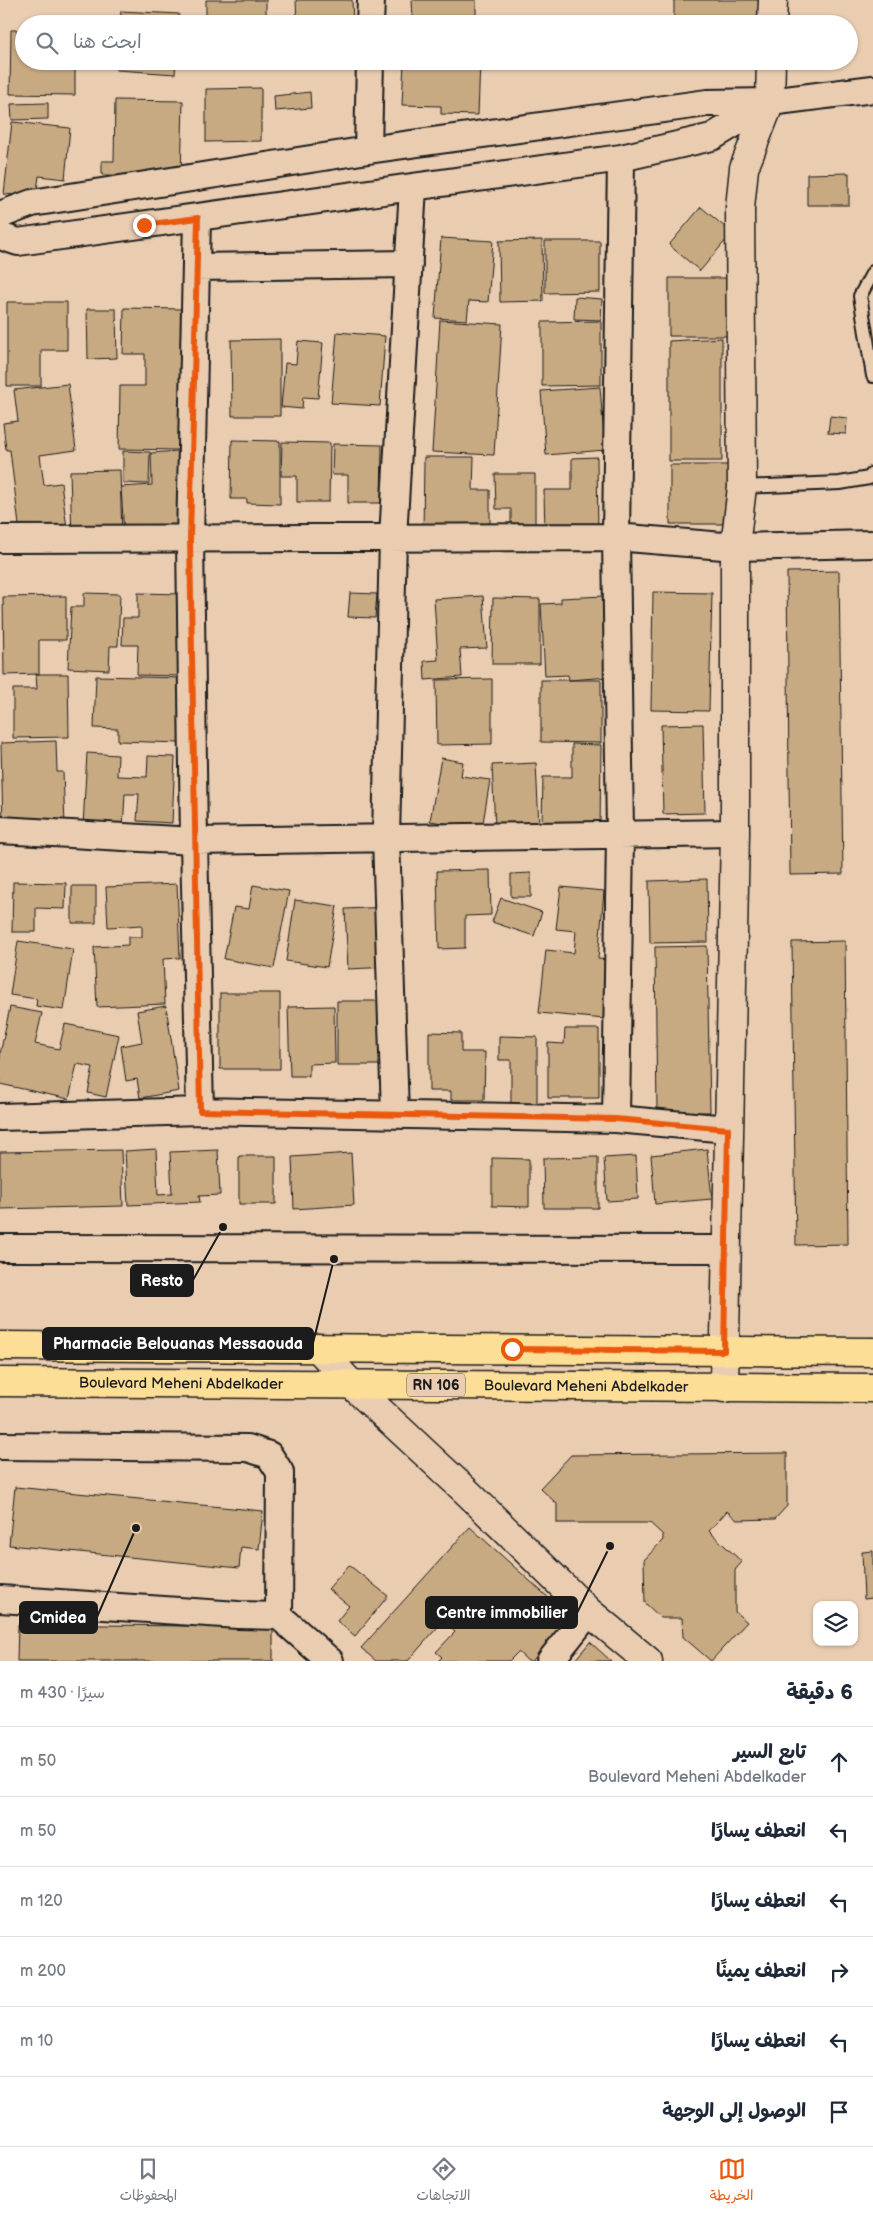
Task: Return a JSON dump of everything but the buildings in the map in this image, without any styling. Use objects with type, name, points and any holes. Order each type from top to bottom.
[{"type":"main road","points":[[0,1346],[873,1352]]},
{"type":"main road","name":"Boulevard Meheni Abdelkader","points":[[0,1382],[873,1388]]},
{"type":"street","points":[[370,15],[371,0]]},
{"type":"street","points":[[772,15],[773,0]]},
{"type":"street","points":[[368,150],[370,70]]},
{"type":"street","points":[[724,1388],[735,833],[735,547],[742,488],[740,208],[744,168],[770,102],[771,70]]},
{"type":"street","points":[[0,215],[32,203],[368,150],[707,103],[770,102],[873,89]]},
{"type":"street","points":[[0,236],[18,242],[621,158],[712,137],[770,102]]},
{"type":"street","points":[[616,1119],[620,834],[616,537],[621,158]]},
{"type":"street","points":[[395,1114],[386,838],[393,538],[413,187]]},
{"type":"street","points":[[198,218],[190,539],[200,1111]]},
{"type":"street","points":[[196,267],[409,264]]},
{"type":"street","points":[[0,540],[616,537],[735,547],[873,544]]},
{"type":"street","points":[[0,830],[194,841],[735,833]]},
{"type":"street","points":[[0,1117],[200,1111],[395,1114],[616,1119],[728,1129]]},
{"type":"street","points":[[0,1248],[726,1249]]},
{"type":"street","points":[[318,1348],[351,1384],[468,1492],[589,1612],[648,1661]]},
{"type":"street","points":[[0,1446],[248,1448],[269,1455],[280,1472],[279,1616]]},
{"type":"street","points":[[0,1599],[279,1616],[330,1661]]},
{"type":"street","points":[[550,1661],[589,1612]]},
{"type":"lane","points":[[873,272],[860,296],[873,376]]},
{"type":"lane","points":[[742,488],[840,483],[869,478],[873,473]]},
{"type":"place","name":"Resto","points":[[223,1227]]},
{"type":"place","name":"Pharmacie Belouanas Messaouda","points":[[334,1259]]},
{"type":"place","name":"Cmidea","points":[[136,1528]]},
{"type":"place","name":"Centre immobilier","points":[[610,1546]]},
{"type":"route","points":[[144,225],[198,218],[190,539],[200,1111],[616,1119],[728,1129],[724,1351],[512,1349]]}]
